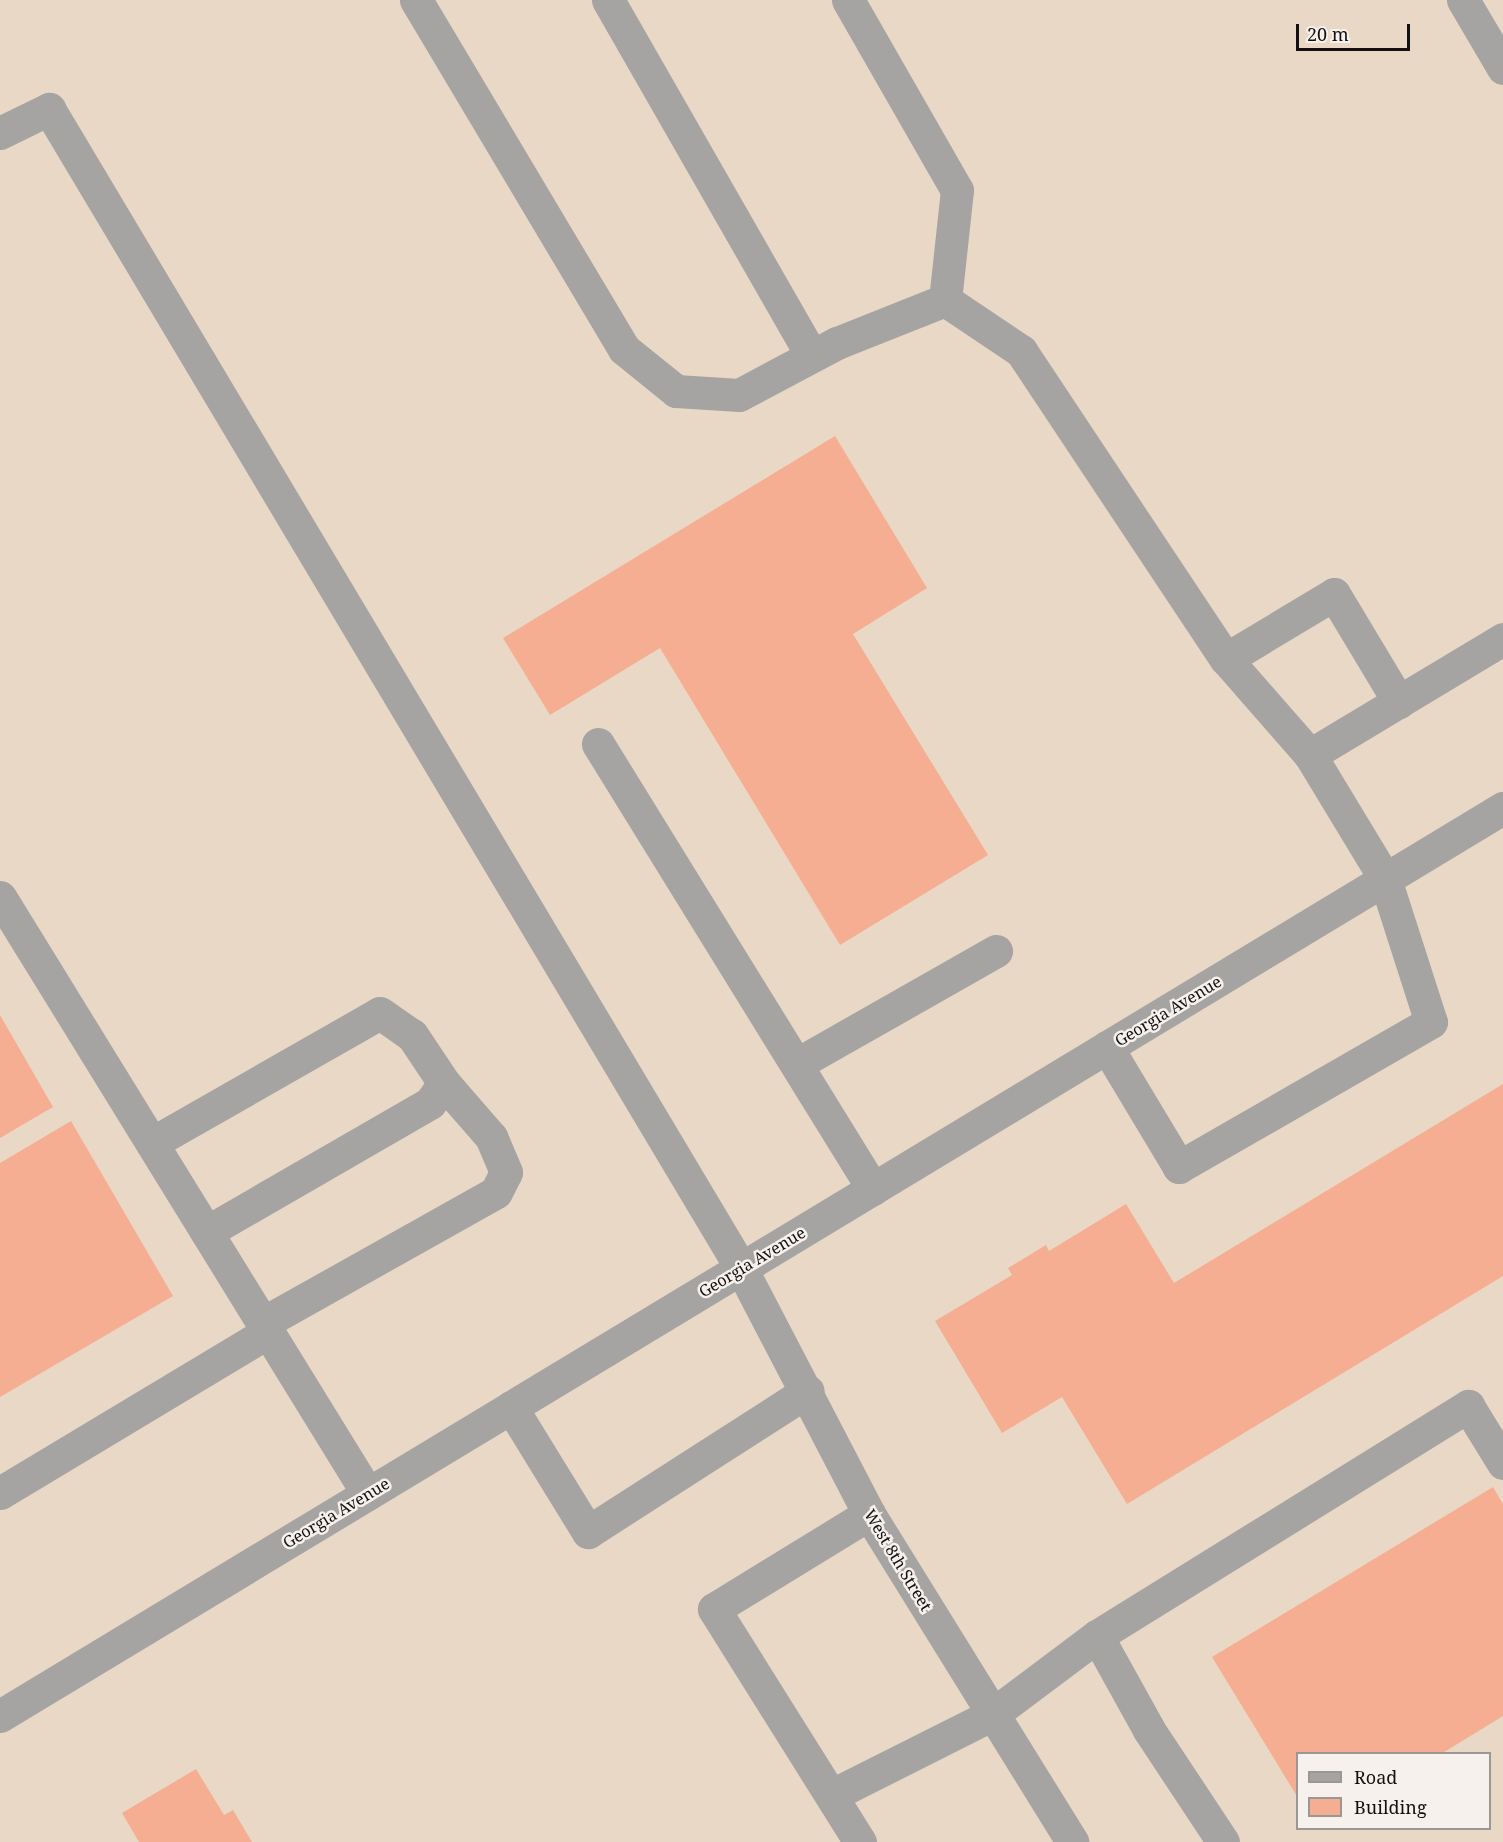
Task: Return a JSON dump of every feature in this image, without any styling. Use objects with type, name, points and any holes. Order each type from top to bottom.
[{"type":"street","points":[[416,0],[624,349],[676,391],[739,395],[812,356],[945,300]]},
{"type":"street","points":[[608,0],[812,356]]},
{"type":"street","points":[[848,0],[957,190],[945,300]]},
{"type":"street","points":[[1463,0],[1503,68]]},
{"type":"street","name":"West 8th Street","points":[[0,133],[49,109],[741,1268],[808,1391],[869,1514],[1072,1842]]},
{"type":"street","points":[[945,300],[1020,351],[1226,659],[1310,755],[1385,879],[1431,1022],[1179,1167],[1107,1047]]},
{"type":"street","points":[[1226,659],[1334,594],[1399,702]]},
{"type":"street","points":[[1310,755],[1503,639]]},
{"type":"street","points":[[598,744],[798,1064],[873,1189]]},
{"type":"street","name":"Georgia Avenue","points":[[0,1716],[1503,808]]},
{"type":"street","points":[[0,897],[368,1494]]},
{"type":"street","points":[[798,1064],[996,951]]},
{"type":"street","points":[[0,1493],[265,1328],[496,1192],[506,1172],[491,1137],[444,1083],[412,1035],[380,1013],[152,1143]]},
{"type":"street","points":[[207,1232],[430,1103],[444,1083]]},
{"type":"street","points":[[511,1407],[588,1532],[808,1391]]},
{"type":"street","points":[[832,1795],[993,1714],[1097,1636],[1468,1406],[1503,1463]]},
{"type":"street","points":[[860,1842],[714,1609],[869,1514]]},
{"type":"street","points":[[1097,1636],[1149,1730],[1223,1842]]},
{"type":"shaded area","points":[[0,0],[1503,0],[1503,1842],[0,1842]]},
{"type":"building","points":[[835,436],[927,588],[853,634],[988,855],[840,945],[660,648],[550,715],[503,638]]},
{"type":"building","points":[[0,1015],[53,1107],[0,1138]]},
{"type":"building","points":[[1503,1084],[1503,1276],[1127,1504],[1062,1397],[1002,1433],[935,1321],[1012,1275],[1008,1268],[1046,1245],[1049,1251],[1126,1204],[1174,1283]]},
{"type":"building","points":[[71,1121],[173,1296],[0,1397],[0,1163]]},
{"type":"building","points":[[1493,1487],[1503,1504],[1503,1716],[1444,1752],[1296,1752],[1296,1795],[1212,1657]]},
{"type":"building","points":[[196,1769],[224,1815],[233,1810],[252,1842],[139,1842],[122,1813]]}]
